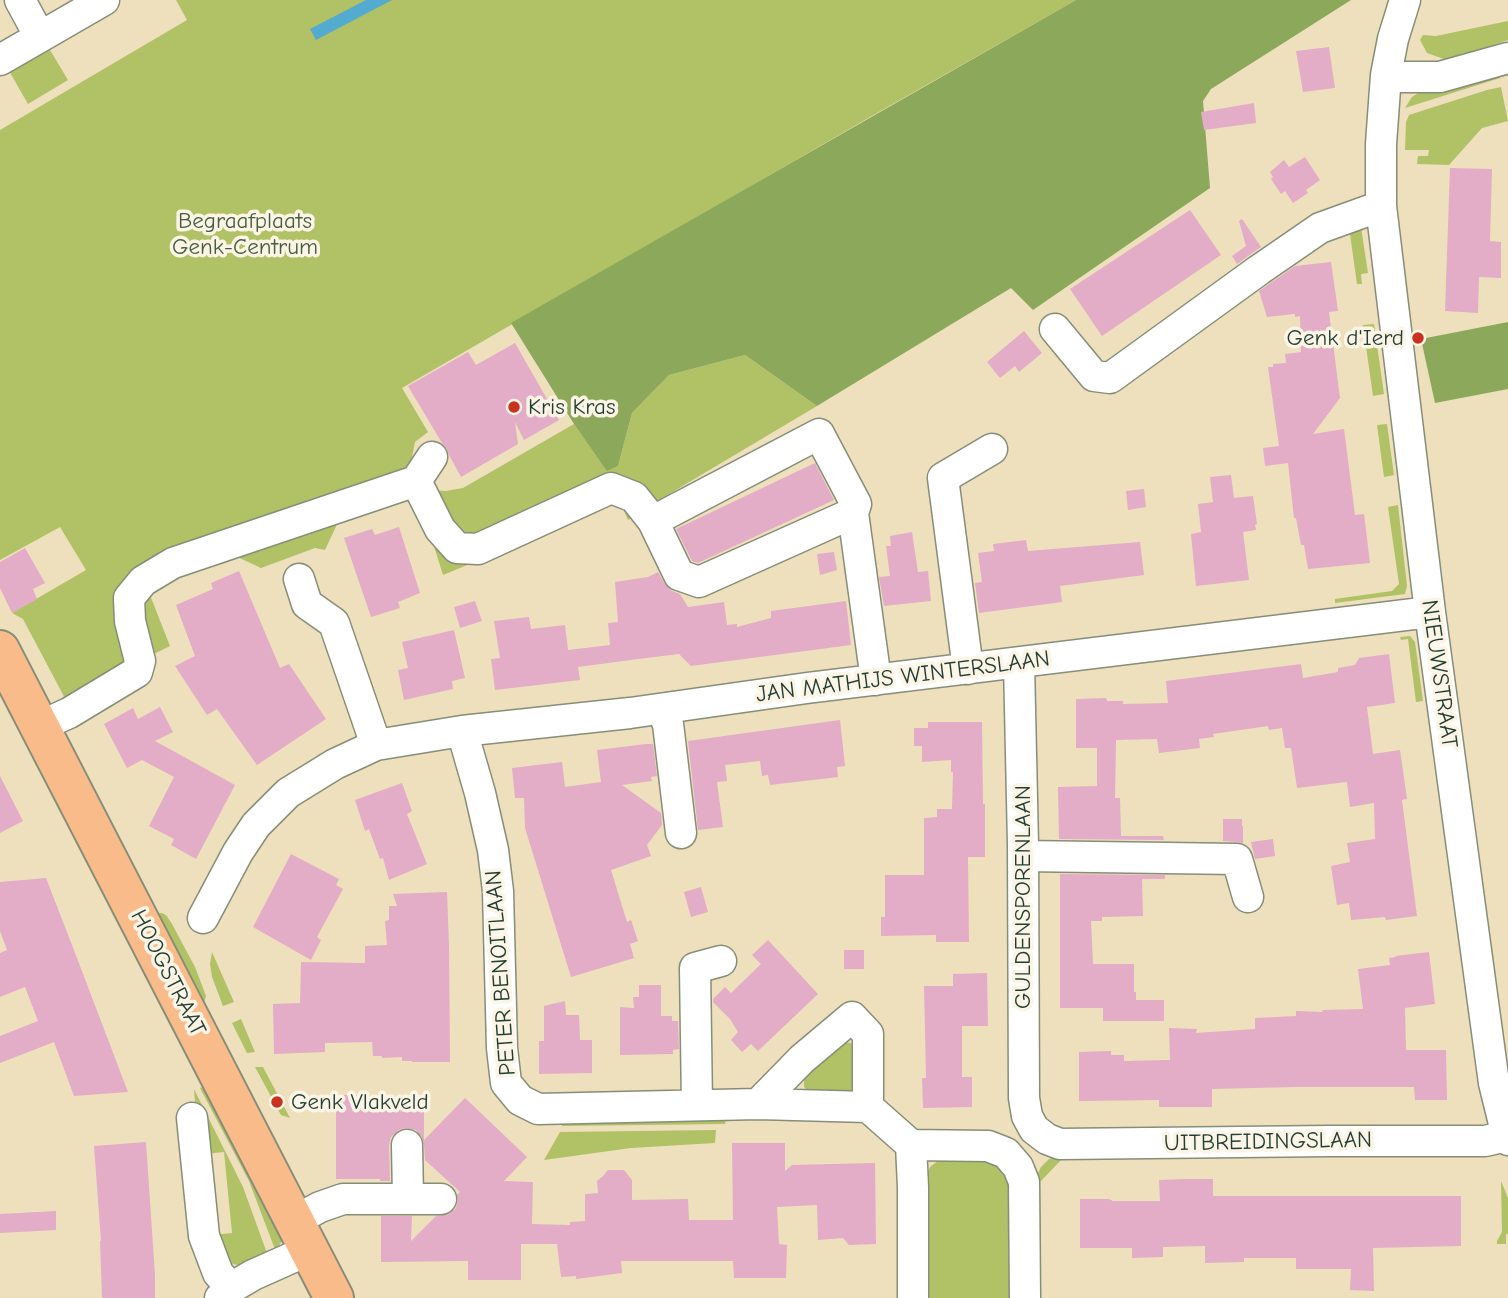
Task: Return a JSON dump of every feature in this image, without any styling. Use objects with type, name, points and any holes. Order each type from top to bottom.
[{"type":"main road","name":"HOOGSTRAAT","points":[[0,650],[334,1298]]},
{"type":"street","points":[[20,0],[40,37]]},
{"type":"street","points":[[0,60],[104,0]]},
{"type":"street","name":"NIEUWSTRAAT","points":[[1405,0],[1386,75],[1381,144],[1381,206],[1430,612],[1494,1083],[1507,1138]]},
{"type":"street","points":[[1386,75],[1401,78],[1440,77],[1508,58]]},
{"type":"street","points":[[1055,329],[1094,376],[1110,378],[1320,228],[1381,206]]},
{"type":"street","points":[[653,521],[818,434],[856,504],[853,513],[876,680]]},
{"type":"street","points":[[968,669],[943,478],[992,449]]},
{"type":"street","points":[[40,726],[69,713],[137,672],[140,661],[130,621],[129,598],[143,581],[173,563],[254,537],[424,469],[440,529],[457,548],[478,549],[611,488],[635,497],[653,521],[679,575],[699,582],[853,513]]},
{"type":"street","points":[[299,579],[307,604],[334,623],[376,745]]},
{"type":"street","name":"JAN MATHIJS WINTERSLAAN","points":[[203,918],[238,852],[256,825],[288,793],[335,764],[376,745],[462,731],[660,709],[1430,612]]},
{"type":"street","name":"GULDENSPORENLAAN","points":[[1019,663],[1024,1098],[1027,1116],[1034,1129]]},
{"type":"street","points":[[660,709],[668,724],[681,833]]},
{"type":"street","name":"PETER BENOITLAAN","points":[[462,731],[493,850],[498,891],[502,1048],[506,1083],[520,1100],[538,1109],[758,1104],[868,1107]]},
{"type":"street","points":[[1023,856],[1237,859],[1248,897]]},
{"type":"street","points":[[697,1105],[695,968],[721,961]]},
{"type":"street","points":[[758,1104],[802,1059],[852,1017],[868,1034],[868,1107],[911,1145],[988,1146],[1006,1153],[1018,1167],[1024,1182],[1025,1298]]},
{"type":"street","points":[[192,1118],[204,1236],[225,1293],[253,1275],[301,1236],[320,1207],[343,1199],[441,1199]]},
{"type":"street","name":"UITBREIDINGSLAAN","points":[[1034,1129],[1047,1139],[1060,1144],[1485,1141],[1507,1138]]},
{"type":"street","points":[[407,1144],[408,1198]]},
{"type":"street","points":[[911,1145],[914,1187],[913,1298]]},
{"type":"green space","name":"Begraafplaats Genk-Centrum","points":[[176,0],[1076,0],[402,388],[428,432],[415,442],[406,476],[135,578],[131,657],[69,706],[23,619],[12,613],[86,570],[60,527],[0,560],[0,130],[187,20]]},
{"type":"green space","points":[[1076,0],[1351,0],[1211,89],[1203,101],[1210,188],[1033,310],[1011,288],[817,406],[745,355],[669,375],[632,413],[618,466],[607,471],[574,424],[511,323]]},
{"type":"green space","points":[[1508,21],[1508,40],[1462,56],[1444,59],[1427,53],[1420,40],[1423,35],[1436,36]]},
{"type":"green space","points":[[47,45],[68,80],[28,104],[8,69]]},
{"type":"green space","points":[[1498,72],[1500,78],[1405,108],[1412,97],[1421,91]]},
{"type":"green space","points":[[1501,87],[1508,121],[1482,128],[1449,165],[1417,164],[1418,156],[1428,156],[1429,150],[1405,150],[1406,122],[1409,115]]},
{"type":"green space","points":[[1349,227],[1361,227],[1368,273],[1361,274],[1362,284],[1357,284]]},
{"type":"green space","points":[[1508,322],[1508,389],[1435,403],[1421,339]]},
{"type":"green space","points":[[1374,324],[1384,394],[1373,396],[1363,325]]},
{"type":"green space","points":[[745,355],[817,406],[654,503],[637,491],[461,541],[432,490],[463,488],[574,424],[607,470],[618,466],[632,413],[669,375]]},
{"type":"green space","points":[[1387,424],[1394,475],[1384,477],[1377,425]]},
{"type":"green space","points":[[415,492],[418,495],[339,520],[325,550],[315,548],[261,568],[231,554],[148,590],[170,646],[152,655],[141,628],[139,609],[139,596],[146,587],[172,573],[394,495]]},
{"type":"green space","points":[[620,495],[637,515],[628,520],[620,502],[443,575],[427,524],[447,547]]},
{"type":"green space","points":[[1398,505],[1407,586],[1405,594],[1335,603],[1335,599],[1392,591],[1399,584],[1388,507]]},
{"type":"green space","points":[[1410,636],[1415,642],[1423,701],[1416,702],[1408,639],[1401,640],[1400,637]]},
{"type":"green space","points":[[149,913],[162,913],[172,924],[195,967],[206,996],[202,1010]]},
{"type":"green space","points":[[212,952],[234,1002],[223,1006],[212,977]]},
{"type":"green space","points":[[241,1019],[255,1052],[247,1053],[232,1023]]},
{"type":"green space","points":[[843,1042],[851,1043],[860,1052],[859,1086],[850,1095],[814,1096],[804,1087],[804,1077]]},
{"type":"green space","points":[[255,1067],[263,1067],[290,1118],[281,1115]]},
{"type":"green space","points":[[210,1084],[282,1234],[276,1252],[249,1181],[200,1088]]},
{"type":"green space","points":[[194,1089],[243,1187],[268,1256],[242,1266],[233,1264],[222,1255],[213,1235],[232,1233],[224,1152],[206,1154],[196,1116]]},
{"type":"green space","points":[[726,1118],[725,1124],[562,1126],[562,1120]]},
{"type":"green space","points":[[716,1130],[715,1143],[631,1148],[544,1160],[560,1132]]},
{"type":"green space","points":[[1064,1154],[1065,1160],[1061,1160],[1040,1182],[1041,1250],[1036,1250],[1036,1177],[1049,1159]]},
{"type":"green space","points":[[967,1155],[1008,1168],[1016,1298],[925,1298],[924,1181],[930,1167],[939,1160],[949,1156]]},
{"type":"green space","points":[[1501,1181],[1508,1198],[1506,1244],[1497,1244],[1502,1232]]},
{"type":"water","points":[[366,0],[392,0],[316,40],[310,29]]},
{"type":"building","points":[[1329,47],[1335,88],[1303,92],[1296,51]]},
{"type":"building","points":[[1254,103],[1256,123],[1204,130],[1201,112]]},
{"type":"building","points":[[1305,157],[1320,180],[1306,190],[1308,193],[1293,203],[1285,191],[1281,194],[1271,179],[1273,177],[1270,172],[1284,160],[1289,167]]},
{"type":"building","points":[[1450,168],[1492,169],[1490,241],[1501,242],[1501,278],[1479,277],[1478,313],[1445,311]]},
{"type":"building","points":[[1190,210],[1221,255],[1102,336],[1070,289]]},
{"type":"building","points":[[1242,219],[1261,247],[1237,264],[1232,256],[1246,246],[1239,221]]},
{"type":"building","points":[[1331,262],[1338,311],[1329,312],[1340,398],[1313,434],[1344,429],[1355,515],[1364,514],[1370,563],[1308,569],[1304,545],[1301,545],[1294,518],[1288,463],[1265,466],[1263,448],[1279,446],[1268,367],[1286,363],[1285,354],[1301,352],[1300,316],[1295,317],[1295,314],[1267,317],[1259,291],[1295,266]]},
{"type":"building","points":[[1024,331],[1042,353],[1019,372],[1015,366],[1000,378],[987,362]]},
{"type":"building","name":"Kris Kras","points":[[515,343],[559,420],[524,440],[515,422],[518,444],[461,477],[408,386],[468,352],[476,365]]},
{"type":"building","points":[[815,463],[834,500],[698,563],[692,561],[676,529]]},
{"type":"building","points":[[1231,475],[1234,498],[1253,496],[1256,530],[1243,532],[1249,580],[1196,586],[1191,534],[1201,532],[1198,504],[1213,502],[1210,477]]},
{"type":"building","points":[[1144,489],[1146,507],[1128,510],[1126,491]]},
{"type":"building","points":[[399,527],[420,593],[398,602],[400,608],[371,617],[344,538],[372,529],[375,535]]},
{"type":"building","points":[[912,532],[918,572],[928,571],[931,601],[884,606],[879,577],[890,576],[886,546],[891,546],[890,536]]},
{"type":"building","points":[[1026,540],[1028,551],[1140,542],[1144,575],[1060,586],[1062,602],[979,613],[975,583],[982,582],[978,553],[994,551],[993,544]]},
{"type":"building","points":[[25,548],[45,583],[33,589],[37,599],[12,613],[0,588],[0,562]]},
{"type":"building","points":[[834,552],[837,570],[820,575],[817,554]]},
{"type":"building","points":[[239,571],[280,668],[289,664],[326,719],[257,765],[217,709],[207,715],[175,666],[195,656],[176,605],[213,589],[211,583]]},
{"type":"building","points":[[658,572],[664,583],[680,594],[688,607],[724,602],[727,625],[737,624],[737,627],[771,618],[771,611],[846,601],[851,645],[691,666],[679,654],[638,659],[578,667],[580,680],[495,690],[491,659],[500,658],[494,621],[529,617],[531,629],[565,625],[568,650],[610,645],[608,623],[618,622],[615,582],[648,577]]},
{"type":"building","points":[[475,601],[482,621],[460,628],[454,607]]},
{"type":"building","points":[[454,630],[465,678],[452,681],[453,689],[404,700],[398,670],[408,668],[402,642]]},
{"type":"building","points":[[1389,654],[1395,703],[1367,707],[1373,754],[1400,750],[1407,799],[1402,800],[1417,916],[1386,920],[1385,917],[1351,920],[1349,903],[1337,905],[1331,866],[1350,862],[1347,843],[1375,839],[1374,803],[1350,807],[1347,782],[1297,788],[1291,748],[1285,748],[1282,728],[1269,730],[1268,726],[1213,734],[1214,737],[1199,739],[1200,748],[1159,753],[1157,739],[1116,740],[1115,798],[1120,798],[1121,836],[1163,836],[1164,840],[1059,839],[1058,787],[1097,786],[1097,748],[1076,748],[1076,699],[1106,698],[1107,701],[1123,701],[1123,704],[1168,703],[1166,681],[1301,664],[1303,678],[1338,672],[1338,668],[1355,665],[1359,658]]},
{"type":"building","points":[[160,707],[173,732],[155,741],[235,785],[196,859],[171,845],[174,839],[149,826],[174,777],[142,760],[127,768],[104,724],[133,708],[138,719]]},
{"type":"building","points":[[840,720],[845,766],[837,767],[838,777],[770,785],[768,775],[762,776],[760,761],[725,765],[727,781],[717,782],[723,827],[698,830],[688,741]]},
{"type":"building","points":[[928,722],[982,722],[985,857],[968,857],[969,942],[936,942],[936,935],[881,936],[881,917],[885,917],[885,875],[924,875],[924,818],[937,817],[937,809],[952,809],[951,760],[922,762],[922,746],[914,746],[914,728],[928,728]]},
{"type":"building","points":[[653,744],[657,776],[651,777],[652,781],[622,785],[661,813],[662,825],[647,845],[651,856],[611,870],[627,922],[631,920],[638,941],[630,944],[634,958],[571,977],[525,828],[524,798],[515,798],[512,768],[562,762],[565,787],[601,782],[597,750]]},
{"type":"building","points":[[0,776],[23,821],[0,833]]},
{"type":"building","points":[[402,783],[412,811],[407,814],[427,864],[389,880],[383,858],[380,859],[369,829],[365,831],[355,800]]},
{"type":"building","points":[[1223,819],[1242,819],[1243,843],[1223,841]]},
{"type":"building","points":[[1273,839],[1275,856],[1255,859],[1251,842]]},
{"type":"building","points":[[291,854],[339,879],[336,885],[343,889],[317,937],[321,940],[311,960],[253,927]]},
{"type":"building","points":[[1060,874],[1165,875],[1165,879],[1142,879],[1143,916],[1102,917],[1102,921],[1091,921],[1093,964],[1134,964],[1136,1000],[1164,1000],[1164,1021],[1103,1021],[1103,1008],[1060,1008]]},
{"type":"building","points":[[46,878],[128,1092],[74,1096],[54,1042],[0,1063],[0,1036],[38,1021],[25,987],[0,997],[0,953],[7,950],[0,931],[0,882]]},
{"type":"building","points":[[701,887],[708,912],[691,917],[684,892]]},
{"type":"building","points":[[447,892],[450,1062],[412,1062],[402,1061],[402,1057],[373,1056],[372,1042],[325,1043],[325,1052],[274,1054],[273,1004],[300,1003],[301,962],[365,963],[365,946],[387,945],[385,921],[389,920],[389,906],[397,906],[393,894]]},
{"type":"building","points":[[768,940],[818,994],[758,1051],[751,1044],[742,1052],[731,1040],[738,1032],[713,999],[725,987],[731,993],[761,964],[752,955]]},
{"type":"building","points":[[844,950],[864,950],[864,969],[844,969]]},
{"type":"building","points":[[1429,952],[1435,1004],[1405,1008],[1406,1050],[1446,1050],[1447,1100],[1415,1100],[1414,1087],[1296,1087],[1212,1089],[1212,1107],[1159,1107],[1159,1100],[1079,1101],[1079,1052],[1111,1051],[1111,1055],[1124,1055],[1124,1061],[1170,1060],[1169,1028],[1197,1029],[1196,1033],[1255,1029],[1255,1018],[1296,1016],[1296,1011],[1363,1009],[1358,969],[1390,965],[1389,958],[1395,956]]},
{"type":"building","points":[[987,973],[988,1026],[962,1026],[962,1077],[972,1077],[972,1107],[923,1108],[922,1078],[926,1078],[924,986],[953,986],[953,974]]},
{"type":"building","points":[[639,985],[661,985],[661,1016],[672,1016],[672,1021],[678,1021],[679,1049],[673,1050],[673,1054],[620,1055],[620,1007],[634,1008],[633,997],[639,997]]},
{"type":"building","points":[[565,1001],[566,1015],[579,1015],[580,1040],[592,1040],[592,1073],[539,1074],[539,1041],[544,1041],[544,1006]]},
{"type":"building","points":[[336,1095],[367,1095],[367,1104],[424,1100],[424,1140],[465,1098],[527,1157],[504,1181],[533,1182],[532,1224],[570,1225],[570,1222],[585,1221],[585,1194],[598,1193],[597,1181],[608,1170],[624,1170],[632,1180],[632,1200],[688,1199],[689,1220],[733,1220],[732,1143],[785,1143],[785,1171],[792,1165],[875,1163],[876,1244],[849,1245],[843,1238],[818,1240],[817,1205],[777,1207],[779,1244],[787,1245],[786,1278],[734,1278],[733,1261],[621,1261],[622,1273],[576,1279],[576,1276],[561,1277],[557,1244],[521,1244],[521,1280],[468,1280],[468,1261],[381,1262],[381,1216],[412,1216],[411,1241],[436,1216],[449,1214],[456,1208],[457,1195],[460,1192],[425,1160],[422,1137],[416,1130],[407,1128],[399,1130],[391,1137],[390,1181],[336,1179]]},
{"type":"building","points":[[146,1142],[155,1298],[102,1298],[94,1146]]},
{"type":"building","points":[[1213,1179],[1213,1196],[1461,1196],[1461,1246],[1373,1248],[1374,1291],[1350,1290],[1351,1269],[1296,1269],[1296,1258],[1244,1258],[1244,1262],[1205,1263],[1205,1246],[1163,1247],[1163,1257],[1132,1258],[1132,1248],[1080,1248],[1080,1199],[1160,1201],[1159,1180]]},
{"type":"building","points":[[56,1211],[56,1230],[0,1233],[0,1214]]},
{"type":"place","name":"Genk d'Ierd","points":[[1418,338]]},
{"type":"place","name":"Kris Kras","points":[[514,407]]},
{"type":"place","name":"Genk Vlakveld","points":[[277,1102]]}]
